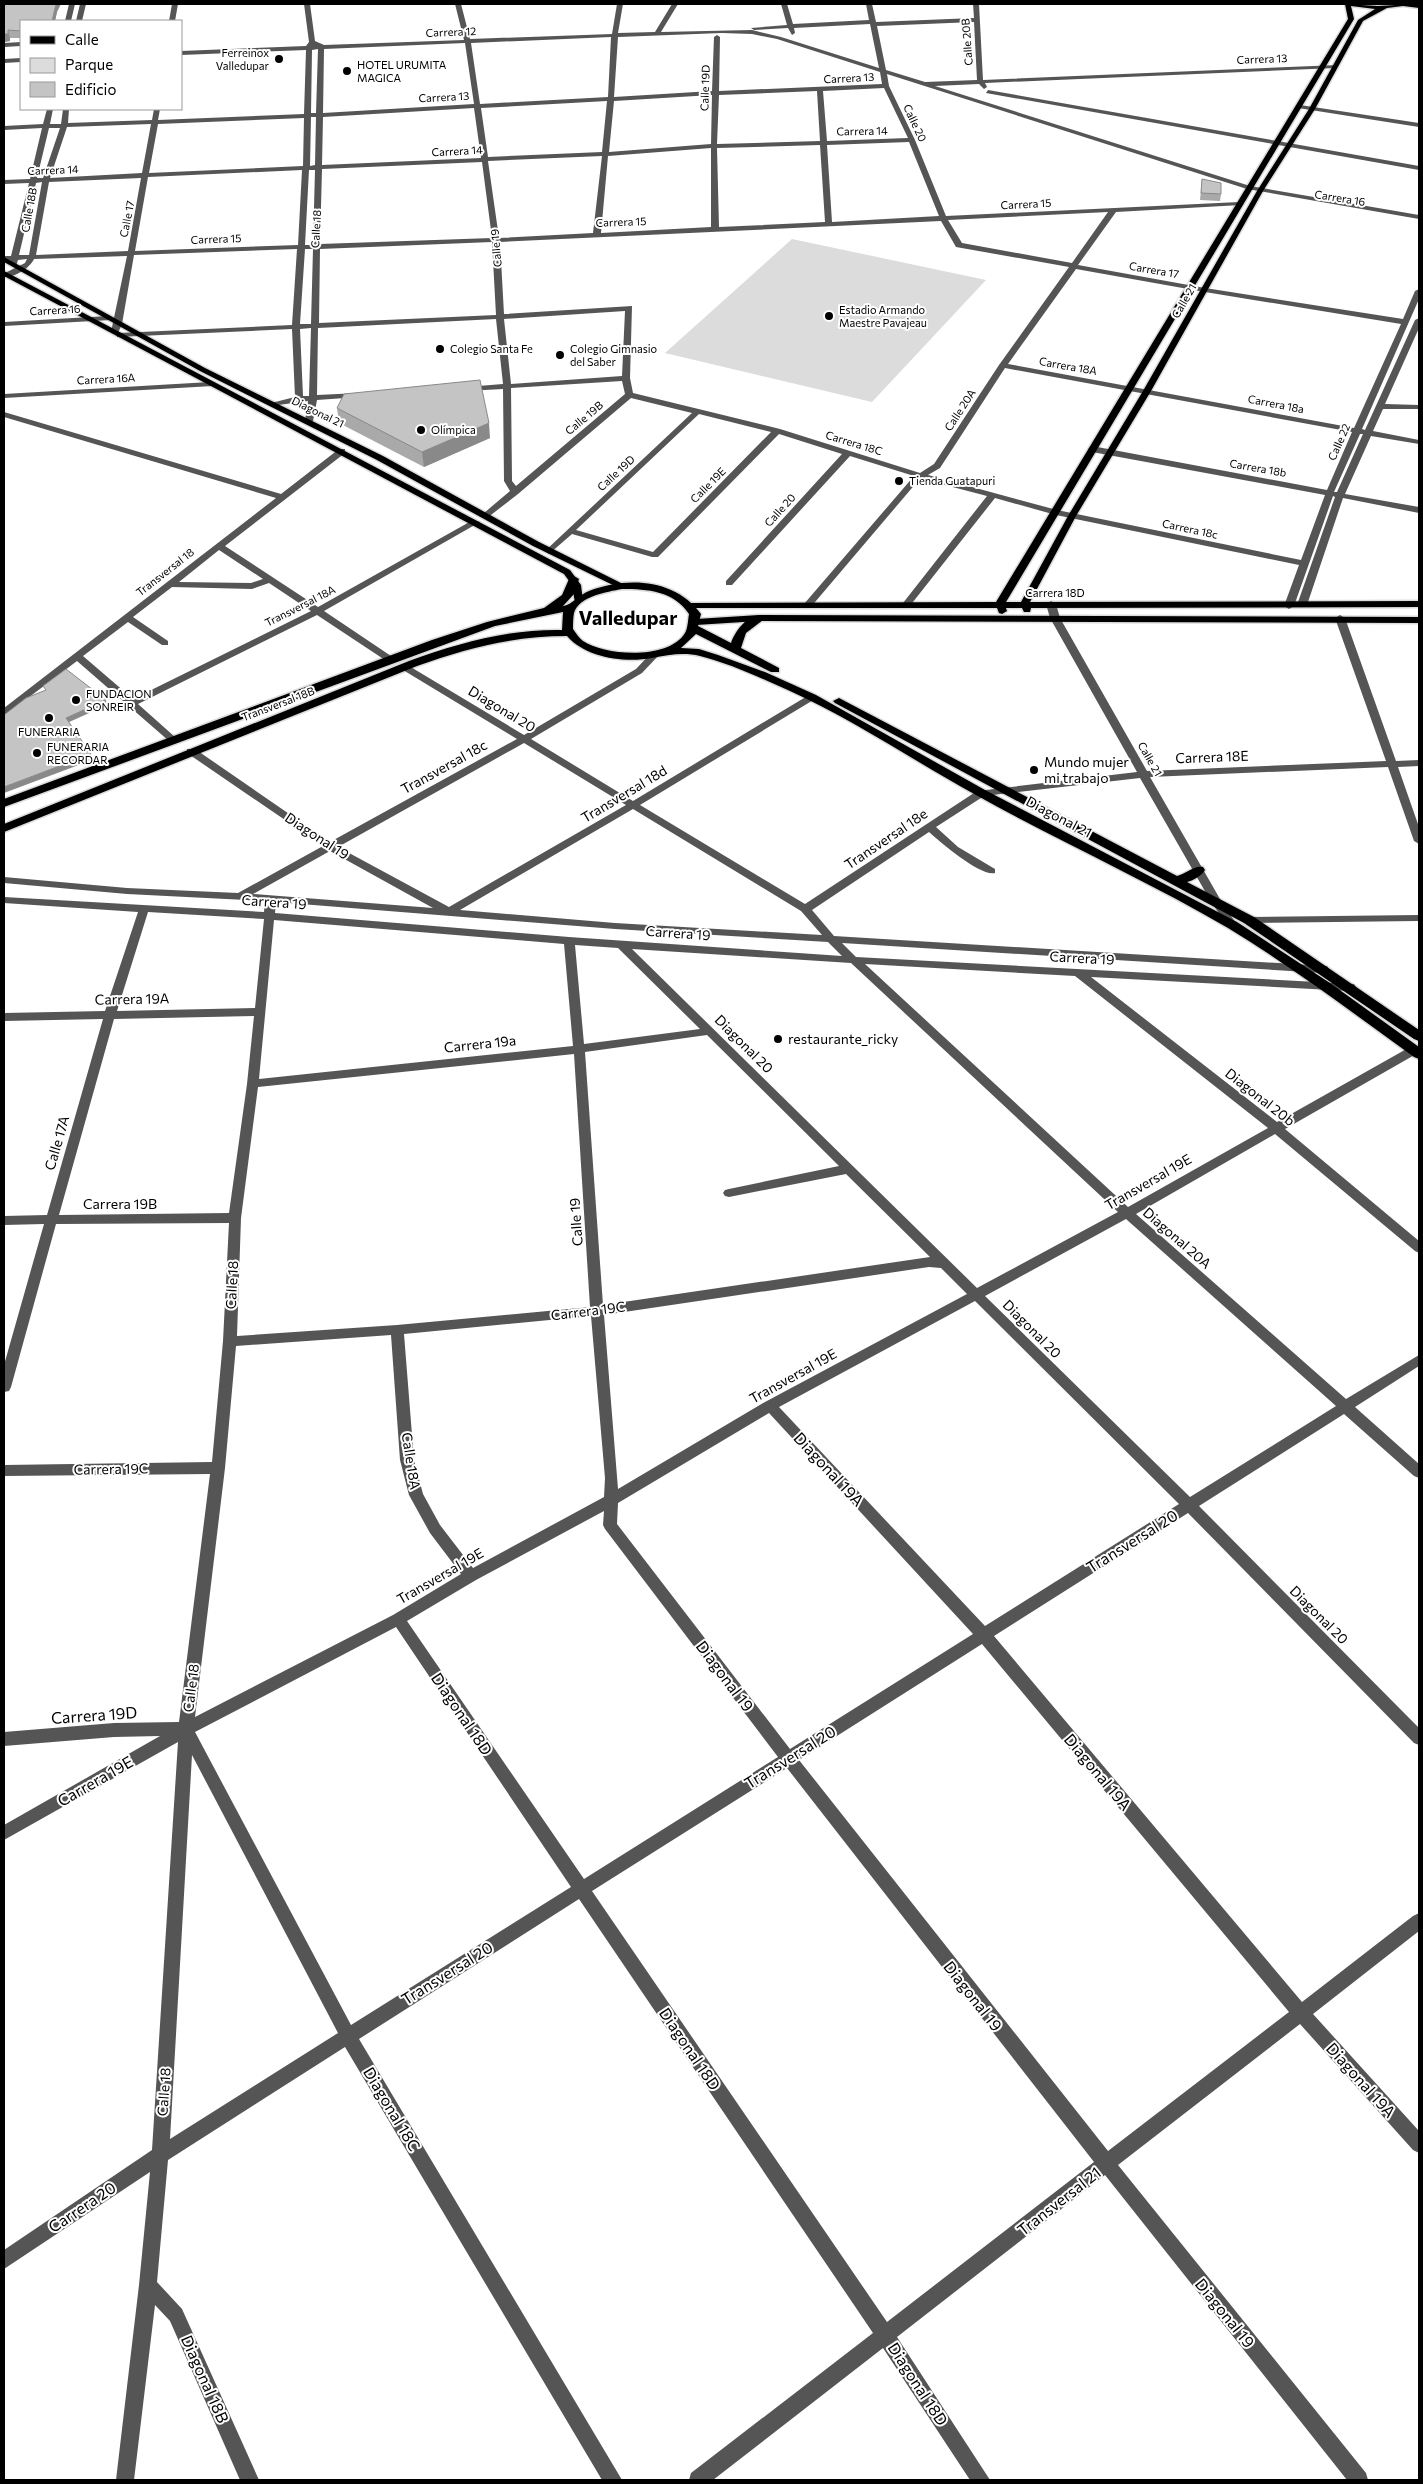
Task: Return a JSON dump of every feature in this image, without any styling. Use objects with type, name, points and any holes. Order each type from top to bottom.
[{"type":"highway","points":[[537,614],[565,599],[573,589],[574,579]]},
{"type":"highway","points":[[622,586],[639,586],[670,592],[690,606],[695,625],[688,637],[678,645],[659,653],[620,657],[604,654],[583,646],[569,634],[566,625],[567,617],[575,605],[598,591],[622,586]]},
{"type":"highway","name":"Transversal 18B","points":[[4,803],[172,739],[495,624],[575,605]]},
{"type":"highway","points":[[735,651],[736,641],[740,632],[759,618]]},
{"type":"highway","name":"Diagonal 21","points":[[695,625],[735,651],[823,692],[1006,791],[1215,900],[1323,969],[1419,1036]]},
{"type":"highway","name":"Transversal 18B","points":[[4,828],[191,751],[406,668],[495,638],[536,632],[569,634]]},
{"type":"highway","name":"Diagonal 21","points":[[659,653],[699,652],[760,674],[812,697],[981,793],[1232,925],[1325,986],[1417,1052]]},
{"type":"highway","points":[[1177,880],[1190,877],[1199,870]]},
{"type":"main road","points":[[1349,4],[1384,8],[1402,4],[1419,6]]},
{"type":"main road","name":"Calle 21","points":[[1000,604],[1239,204],[1278,144],[1324,67],[1351,19],[1349,4]]},
{"type":"main road","name":"Calle 21","points":[[1025,604],[1072,516],[1147,391],[1259,193],[1312,109],[1363,18],[1384,8]]},
{"type":"main road","name":"Diagonal 21","points":[[4,259],[14,261],[21,269],[108,318],[118,331],[138,334],[270,404],[309,421],[549,550],[622,586]]},
{"type":"main road","name":"Diagonal 21","points":[[5,273],[91,320],[118,331],[210,384],[476,522],[567,572],[574,579]]},
{"type":"main road","points":[[574,579],[579,591],[575,605]]},
{"type":"main road","points":[[1000,604],[1004,620]]},
{"type":"main road","name":"Carrera 18D","points":[[690,606],[1000,604],[1289,606],[1419,604]]},
{"type":"main road","points":[[1025,604],[1029,620]]},
{"type":"main road","name":"Carrera 18D","points":[[695,625],[759,618],[1004,620],[1055,618],[1340,618],[1419,620]]},
{"type":"street","points":[[68,20],[72,4]]},
{"type":"street","points":[[79,20],[83,4]]},
{"type":"street","points":[[172,20],[175,4]]},
{"type":"street","name":"Calle 18","points":[[299,399],[296,326],[308,115],[310,47],[307,4]]},
{"type":"street","name":"Calle 19","points":[[458,4],[469,44],[496,240],[500,317],[508,386],[508,481],[515,492]]},
{"type":"street","points":[[597,234],[611,98],[614,38],[620,4]]},
{"type":"street","points":[[657,33],[675,4]]},
{"type":"street","points":[[784,4],[795,44]]},
{"type":"street","name":"Calle 20","points":[[869,4],[885,80],[912,140],[944,220],[959,245]]},
{"type":"street","name":"Calle 20B","points":[[976,4],[980,80]]},
{"type":"street","points":[[719,34],[791,26],[976,20]]},
{"type":"street","points":[[737,31],[766,35],[795,44],[885,80],[919,84],[1248,190]]},
{"type":"street","name":"Carrera 12","points":[[614,38],[657,33],[719,34]]},
{"type":"street","points":[[719,34],[762,40],[885,80],[1259,193]]},
{"type":"street","name":"Carrera 12","points":[[182,54],[310,47],[321,49],[719,34]]},
{"type":"street","name":"Calle 19D","points":[[714,230],[714,146],[719,34]]},
{"type":"street","points":[[4,45],[20,44]]},
{"type":"street","points":[[310,47],[321,49]]},
{"type":"street","name":"Carrera 12","points":[[182,58],[310,47]]},
{"type":"street","name":"Calle 18","points":[[309,421],[313,398],[321,49]]},
{"type":"street","points":[[4,61],[20,60]]},
{"type":"street","points":[[4,66],[20,65]]},
{"type":"street","name":"Carrera 13","points":[[919,84],[1336,66]]},
{"type":"street","name":"Carrera 13","points":[[4,128],[319,115],[717,93],[820,90],[885,80]]},
{"type":"street","points":[[980,80],[988,92],[1419,168]]},
{"type":"street","points":[[820,90],[829,224]]},
{"type":"street","points":[[985,105],[988,92]]},
{"type":"street","points":[[1300,107],[1419,125]]},
{"type":"street","name":"Calle 18B","points":[[14,261],[31,180],[50,110]]},
{"type":"street","name":"Calle 18B","points":[[32,257],[46,179],[64,126],[66,110]]},
{"type":"street","name":"Calle 17","points":[[118,331],[147,176],[157,110]]},
{"type":"street","name":"Carrera 14","points":[[4,182],[604,154],[714,146],[912,140]]},
{"type":"street","name":"Carrera 16","points":[[1259,193],[1419,217]]},
{"type":"street","name":"Carrera 16","points":[[1259,193],[1419,223]]},
{"type":"street","name":"Carrera 15","points":[[14,261],[32,257],[496,240],[944,220],[1239,204]]},
{"type":"street","name":"Calle 20A","points":[[807,606],[914,480],[937,466],[1003,366],[1113,210]]},
{"type":"street","name":"Carrera 17","points":[[959,245],[1205,290],[1405,322]]},
{"type":"street","points":[[5,273],[21,269],[28,264],[32,257]]},
{"type":"street","points":[[5,273],[14,261]]},
{"type":"street","name":"Calle 22","points":[[1289,606],[1330,492],[1419,290]]},
{"type":"street","points":[[138,334],[500,317],[629,308],[626,378],[629,395]]},
{"type":"street","name":"Carrera 16","points":[[4,324],[108,318]]},
{"type":"street","name":"Calle 22","points":[[1302,605],[1340,495],[1419,320]]},
{"type":"street","name":"Carrera 18A","points":[[1003,366],[1130,388]]},
{"type":"street","points":[[459,389],[626,378]]},
{"type":"street","name":"Carrera 16A","points":[[4,396],[210,384]]},
{"type":"street","name":"Carrera 18a","points":[[1130,388],[1419,442]]},
{"type":"street","points":[[270,404],[299,399],[371,395]]},
{"type":"street","name":"Carrera 18C","points":[[629,395],[777,431],[922,476],[1072,516]]},
{"type":"street","name":"Calle 19B","points":[[487,515],[629,395]]},
{"type":"street","points":[[1380,406],[1419,407]]},
{"type":"street","name":"Calle 19D","points":[[549,550],[698,411]]},
{"type":"street","points":[[4,414],[282,497]]},
{"type":"street","name":"Calle 19E","points":[[569,531],[655,555],[777,431]]},
{"type":"street","name":"Carrera 18b","points":[[1092,449],[1419,510]]},
{"type":"street","name":"Transversal 18","points":[[4,713],[342,451]]},
{"type":"street","name":"Calle 20","points":[[729,583],[848,453]]},
{"type":"street","points":[[906,605],[992,496]]},
{"type":"street","name":"Carrera 18c","points":[[1072,516],[1304,563]]},
{"type":"street","name":"Transversal 18A","points":[[131,704],[316,612],[476,522]]},
{"type":"street","points":[[219,546],[316,612],[392,660]]},
{"type":"street","points":[[170,584],[252,586],[269,580]]},
{"type":"street","name":"Calle 21","points":[[1051,604],[1055,618],[1215,900],[1232,925]]},
{"type":"street","points":[[127,617],[165,643]]},
{"type":"street","points":[[1340,618],[1390,764],[1419,841]]},
{"type":"street","name":"Transversal 18c","points":[[242,896],[524,739],[639,671],[659,653]]},
{"type":"street","points":[[77,656],[172,739]]},
{"type":"street","name":"Diagonal 20","points":[[406,668],[806,909],[833,941],[854,960]]},
{"type":"street","name":"Transversal 18d","points":[[448,912],[633,805],[812,697]]},
{"type":"street","name":"Diagonal 19","points":[[191,751],[329,846],[448,912]]},
{"type":"street","name":"Carrera 18E","points":[[981,793],[1145,774],[1419,763]]},
{"type":"street","name":"Transversal 18e","points":[[806,909],[981,793]]},
{"type":"street","points":[[929,827],[954,849],[991,871]]},
{"type":"street","name":"Carrera 19","points":[[4,880],[127,891],[271,898],[833,941],[1323,969]]},
{"type":"street","name":"Calle 18","points":[[125,2480],[148,2286],[160,2155],[186,1729],[218,1468],[230,1341],[236,1218],[253,1084],[271,898]]},
{"type":"street","name":"Carrera 19","points":[[4,900],[269,916],[569,941],[854,960],[1350,987]]},
{"type":"street","name":"Calle 17A","points":[[4,1388],[110,1014],[144,909]]},
{"type":"street","points":[[1249,920],[1419,918]]},
{"type":"street","name":"Calle 19","points":[[569,941],[580,1049],[596,1312],[612,1478],[611,1500]]},
{"type":"street","name":"Diagonal 20","points":[[621,944],[1189,1505],[1419,1738]]},
{"type":"street","name":"Diagonal 20A","points":[[854,960],[1127,1213],[1419,1472]]},
{"type":"street","name":"Diagonal 20b","points":[[1079,973],[1276,1128],[1419,1248]]},
{"type":"street","name":"Carrera 19A","points":[[4,1017],[260,1012]]},
{"type":"street","name":"Carrera 19a","points":[[253,1084],[580,1049],[710,1031]]},
{"type":"street","name":"Transversal 19E","points":[[186,1729],[398,1619],[471,1576],[611,1500],[770,1406],[976,1296],[1276,1128],[1417,1052]]},
{"type":"street","points":[[729,1193],[848,1168]]},
{"type":"street","name":"Carrera 19B","points":[[4,1220],[236,1218]]},
{"type":"street","name":"Carrera 19C","points":[[230,1341],[396,1330],[596,1312],[930,1262],[944,1263]]},
{"type":"street","name":"Calle 18A","points":[[396,1330],[407,1460],[416,1495],[435,1529],[471,1576]]},
{"type":"street","name":"Transversal 20","points":[[160,2155],[1419,1360]]},
{"type":"street","name":"Diagonal 19A","points":[[770,1406],[984,1635],[1301,2013],[1419,2144]]},
{"type":"street","name":"Carrera 19C","points":[[4,1470],[218,1468]]},
{"type":"street","name":"Diagonal 19","points":[[611,1500],[610,1524],[787,1759],[1106,2164],[1359,2480]]},
{"type":"street","name":"Diagonal 18D","points":[[398,1619],[580,1889],[886,2335],[981,2480]]},
{"type":"street","name":"Carrera 19D","points":[[4,1739],[114,1730],[186,1729]]},
{"type":"street","name":"Carrera 19E","points":[[4,1834],[186,1729]]},
{"type":"street","name":"Diagonal 18C","points":[[186,1729],[348,2036],[612,2480]]},
{"type":"street","name":"Transversal 21","points":[[698,2480],[1419,1921]]},
{"type":"street","name":"Carrera 20","points":[[4,2260],[160,2155]]},
{"type":"street","name":"Diagonal 18B","points":[[148,2286],[176,2315],[250,2480]]},
{"type":"green space","name":"Estadio Armando Maestre Pavajeau","points":[[792,239],[986,280],[872,402],[665,353]]},
{"type":"building","points":[[4,4],[56,4],[52,20],[20,20],[20,31],[8,30],[8,34],[4,34]]},
{"type":"building","points":[[1202,179],[1221,183],[1221,194],[1201,193]]},
{"type":"building","name":"Olímpica","points":[[480,380],[489,423],[422,452],[337,408],[344,394]]},
{"type":"building","points":[[66,669],[106,700],[66,718],[91,754],[4,787],[4,715],[26,698],[46,690],[43,686]]},
{"type":"place","name":"Ferreinox Valledupar","points":[[279,59]]},
{"type":"place","name":"HOTEL URUMITA MAGICA","points":[[347,71]]},
{"type":"place","name":"Estadio Armando Maestre Pavajeau","points":[[829,316]]},
{"type":"place","name":"Colegio Santa Fe","points":[[440,349]]},
{"type":"place","name":"Colegio Gimnasio del Saber","points":[[560,355]]},
{"type":"place","name":"Olímpica","points":[[421,430]]},
{"type":"place","name":"Tienda Guatapuri","points":[[899,481]]},
{"type":"place","name":"FUNDACION SONREIR","points":[[76,700]]},
{"type":"place","name":"FUNERARIA","points":[[49,718]]},
{"type":"place","name":"FUNERARIA RECORDAR","points":[[37,753]]},
{"type":"place","name":"Mundo mujer mi trabajo","points":[[1034,770]]},
{"type":"place","name":"restaurante_ricky","points":[[778,1039]]},
{"type":"district","name":"Valledupar","points":[[628,618]]}]
